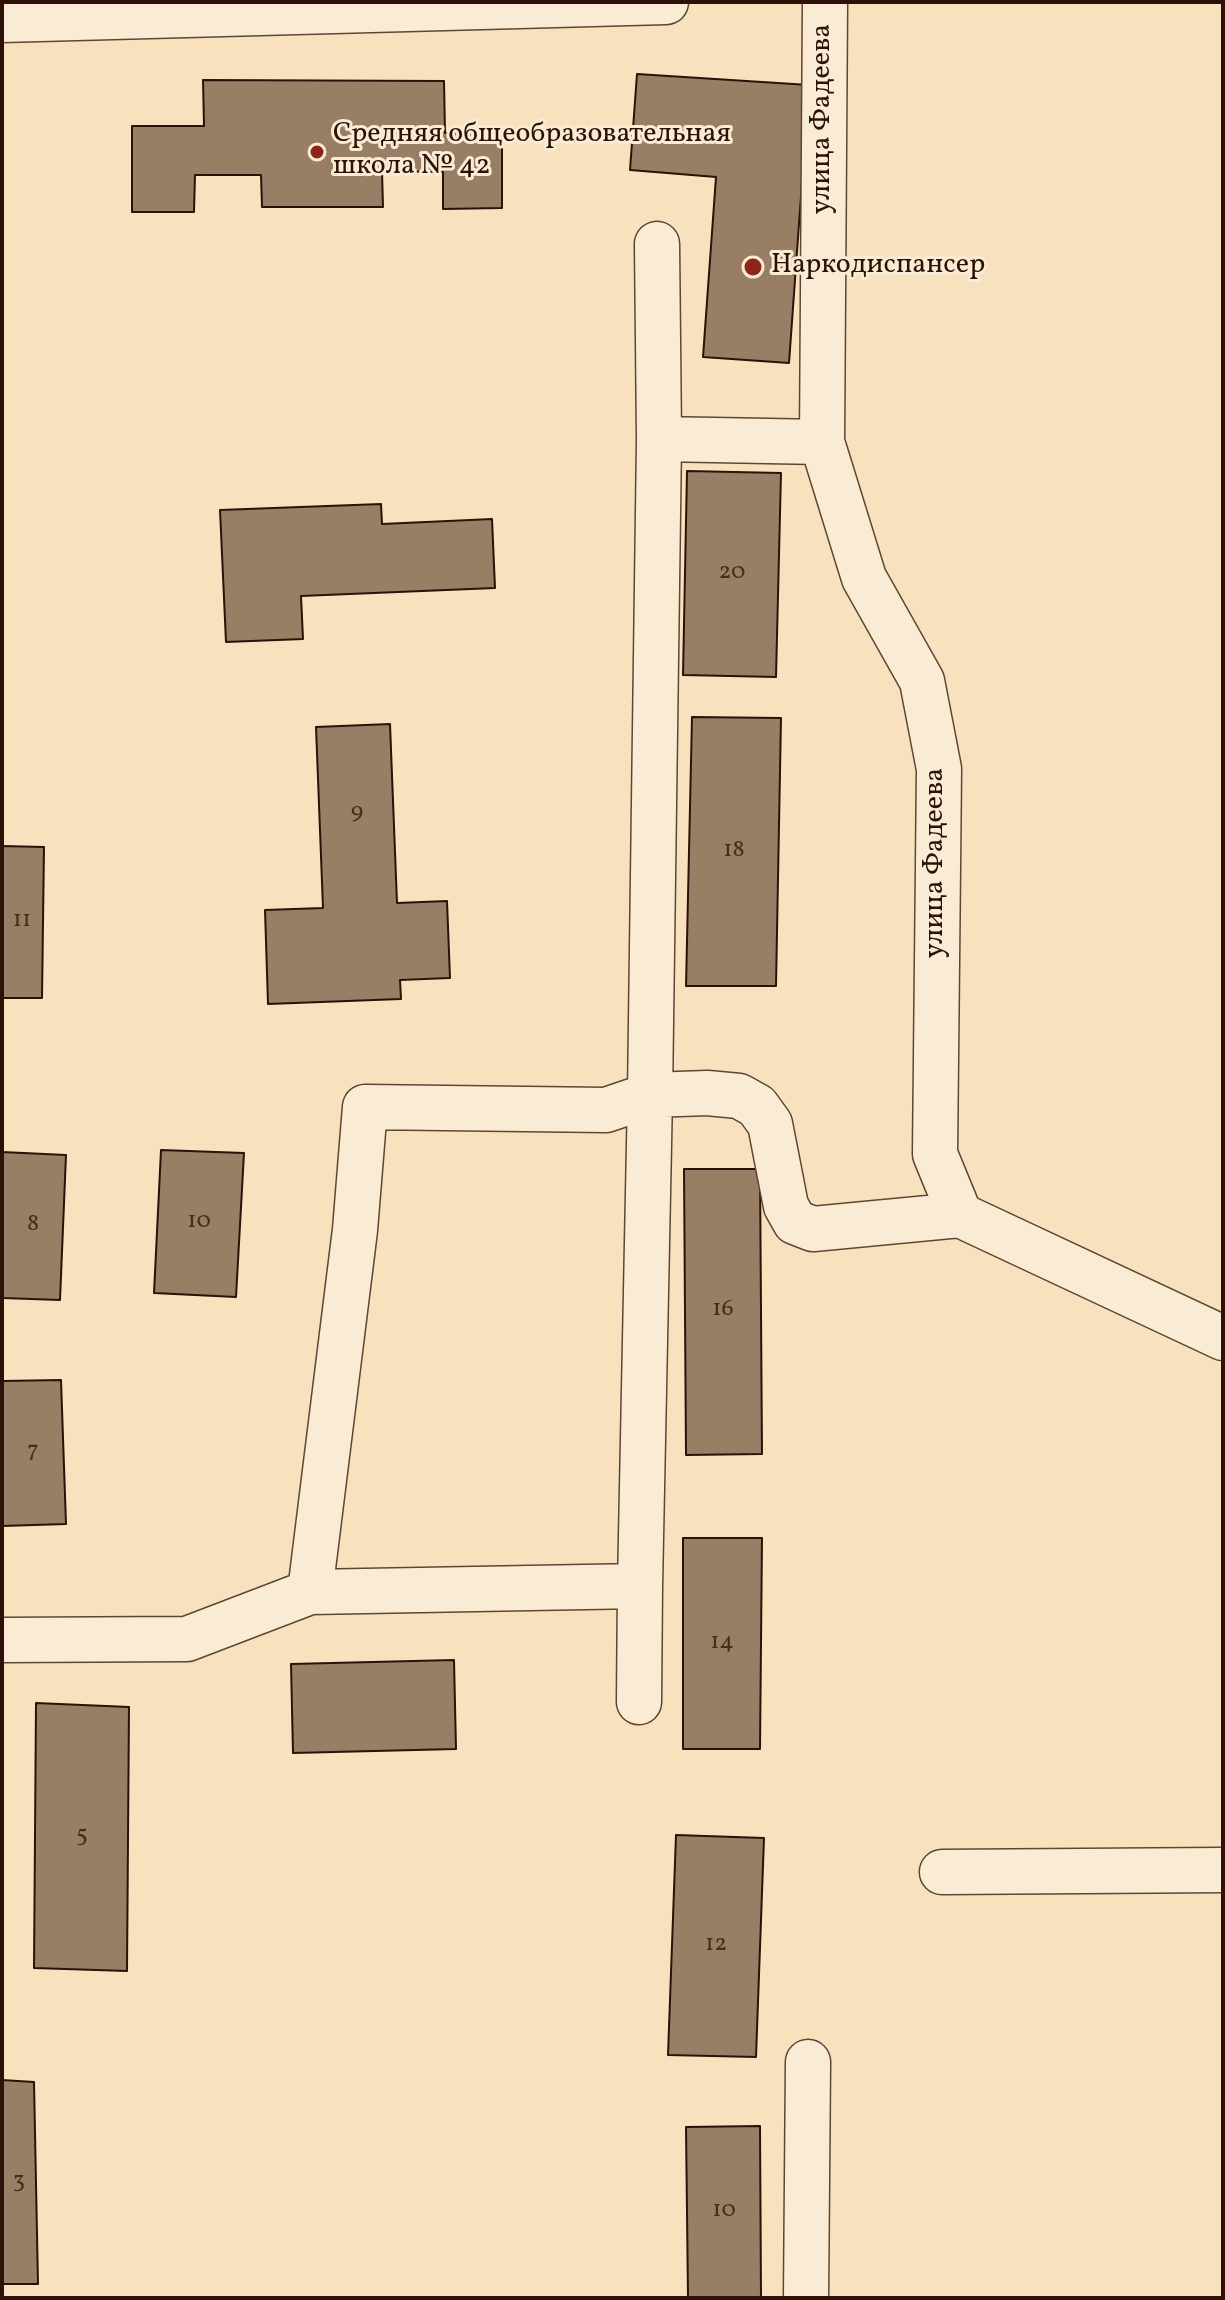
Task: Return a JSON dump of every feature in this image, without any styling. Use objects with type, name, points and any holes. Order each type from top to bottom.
[{"type":"street","points":[[2,20],[666,2]]},
{"type":"street","name":"улица Фадеева","points":[[825,2],[822,442],[864,578],[922,681],[939,769],[935,1154],[960,1215]]},
{"type":"street","points":[[639,1702],[659,439],[657,244]]},
{"type":"street","points":[[659,439],[822,442]]},
{"type":"street","points":[[310,1592],[355,1230],[365,1107],[606,1110],[650,1095],[707,1093],[739,1096],[757,1106],[770,1124],[786,1206],[795,1222],[813,1229],[960,1215],[1223,1338]]},
{"type":"street","points":[[2,1640],[187,1639],[310,1592],[640,1586]]},
{"type":"street","points":[[942,1872],[1223,1870]]},
{"type":"street","points":[[806,2298],[808,2062]]},
{"type":"building","name":"Наркодиспансер","points":[[637,74],[809,85],[789,363],[703,357],[716,177],[630,170]]},
{"type":"building","name":"Средняя общеобразовательная школа № 42","points":[[203,80],[444,81],[445,133],[502,131],[502,208],[443,209],[443,172],[382,171],[383,207],[262,207],[261,175],[195,175],[194,212],[132,212],[132,126],[204,126]]},
{"type":"building","points":[[687,471],[781,473],[776,677],[683,675]]},
{"type":"building","points":[[381,504],[382,524],[492,519],[495,588],[301,596],[303,639],[226,642],[220,510]]},
{"type":"building","points":[[692,717],[781,718],[776,986],[686,986]]},
{"type":"building","points":[[390,724],[397,903],[447,901],[450,978],[400,980],[401,999],[268,1004],[265,910],[323,908],[316,727]]},
{"type":"building","points":[[2,846],[44,847],[42,998],[2,998]]},
{"type":"building","points":[[161,1150],[244,1153],[236,1297],[154,1293]]},
{"type":"building","points":[[2,1152],[66,1155],[60,1300],[2,1298]]},
{"type":"building","points":[[684,1169],[760,1169],[762,1454],[686,1455]]},
{"type":"building","points":[[61,1380],[66,1524],[2,1526],[2,1381]]},
{"type":"building","points":[[683,1538],[762,1538],[760,1749],[683,1749]]},
{"type":"building","points":[[454,1660],[456,1749],[293,1753],[291,1664]]},
{"type":"building","points":[[36,1703],[129,1707],[127,1971],[34,1968]]},
{"type":"building","points":[[676,1835],[764,1838],[756,2057],[668,2055]]},
{"type":"building","points":[[2,2080],[34,2082],[38,2284],[2,2284]]},
{"type":"building","points":[[760,2126],[761,2298],[688,2298],[686,2127]]},
{"type":"place","name":"Средняя общеобразовательная школа № 42","points":[[317,152]]},
{"type":"place","name":"Наркодиспансер","points":[[753,267]]}]
